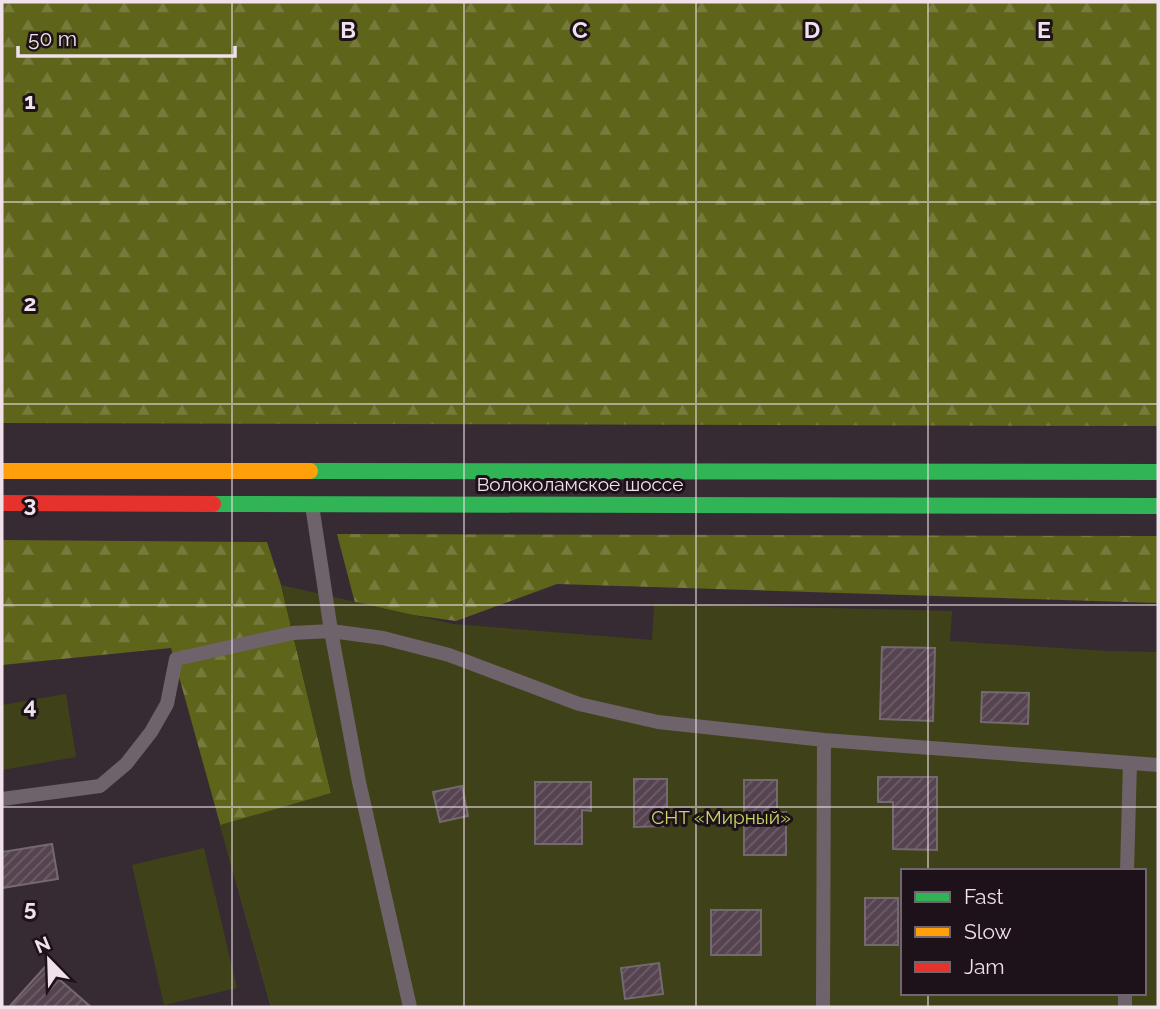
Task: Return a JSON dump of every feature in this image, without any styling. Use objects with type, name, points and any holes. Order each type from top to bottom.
[{"type":"main road","name":"Волоколамское шоссе","points":[[2,471],[312,488],[1158,506]]},
{"type":"main road","name":"Волоколамское шоссе","points":[[2,503],[312,488],[1158,472]]},
{"type":"lane","points":[[312,488],[331,631],[359,782],[410,1007]]},
{"type":"lane","points":[[2,799],[100,786],[126,764],[151,732],[167,704],[176,659],[293,632],[331,631],[383,638],[449,655],[579,705],[658,722],[824,740],[1158,765]]},
{"type":"lane","points":[[824,740],[824,1007]]},
{"type":"lane","points":[[1127,869],[1130,763]]},
{"type":"green space","points":[[2,2],[1158,2],[1158,426],[2,423]]},
{"type":"green space","points":[[337,534],[1158,536],[1158,603],[557,584],[456,621],[356,607]]},
{"type":"green space","points":[[2,540],[267,542],[281,585],[331,793],[271,1007],[171,648],[2,665]]},
{"type":"green space","name":"СНТ «Мирный»","points":[[281,585],[453,624],[652,640],[654,604],[952,611],[950,641],[1158,652],[1158,1007],[271,1007],[220,825],[331,793]]},
{"type":"green space","points":[[66,694],[76,757],[2,770],[2,705]]},
{"type":"green space","points":[[204,848],[237,988],[164,1005],[132,865]]},
{"type":"building","points":[[882,647],[935,648],[933,721],[880,719]]},
{"type":"building","points":[[982,692],[1029,693],[1028,724],[981,722]]},
{"type":"building","points":[[878,777],[937,777],[937,850],[893,849],[893,802],[878,802]]},
{"type":"building","points":[[634,779],[667,779],[667,826],[634,827]]},
{"type":"building","points":[[744,780],[777,780],[777,813],[786,812],[786,855],[744,855]]},
{"type":"building","points":[[535,782],[591,782],[591,811],[582,810],[582,844],[535,844]]},
{"type":"building","points":[[462,786],[468,816],[440,822],[433,792]]},
{"type":"building","points":[[52,844],[58,879],[2,888],[2,852]]},
{"type":"building","points":[[865,898],[898,898],[898,945],[865,945]]},
{"type":"building","points":[[711,910],[761,910],[761,955],[711,955]]},
{"type":"building","points":[[659,963],[663,994],[625,999],[621,968]]},
{"type":"building","points":[[45,967],[91,1007],[9,1007]]},
{"type":"traffic: fast","points":[[310,471],[1158,472]]},
{"type":"traffic: fast","points":[[213,504],[1158,506]]},
{"type":"traffic: slow","points":[[2,471],[310,471]]},
{"type":"traffic: jam","points":[[2,503],[213,504]]}]
